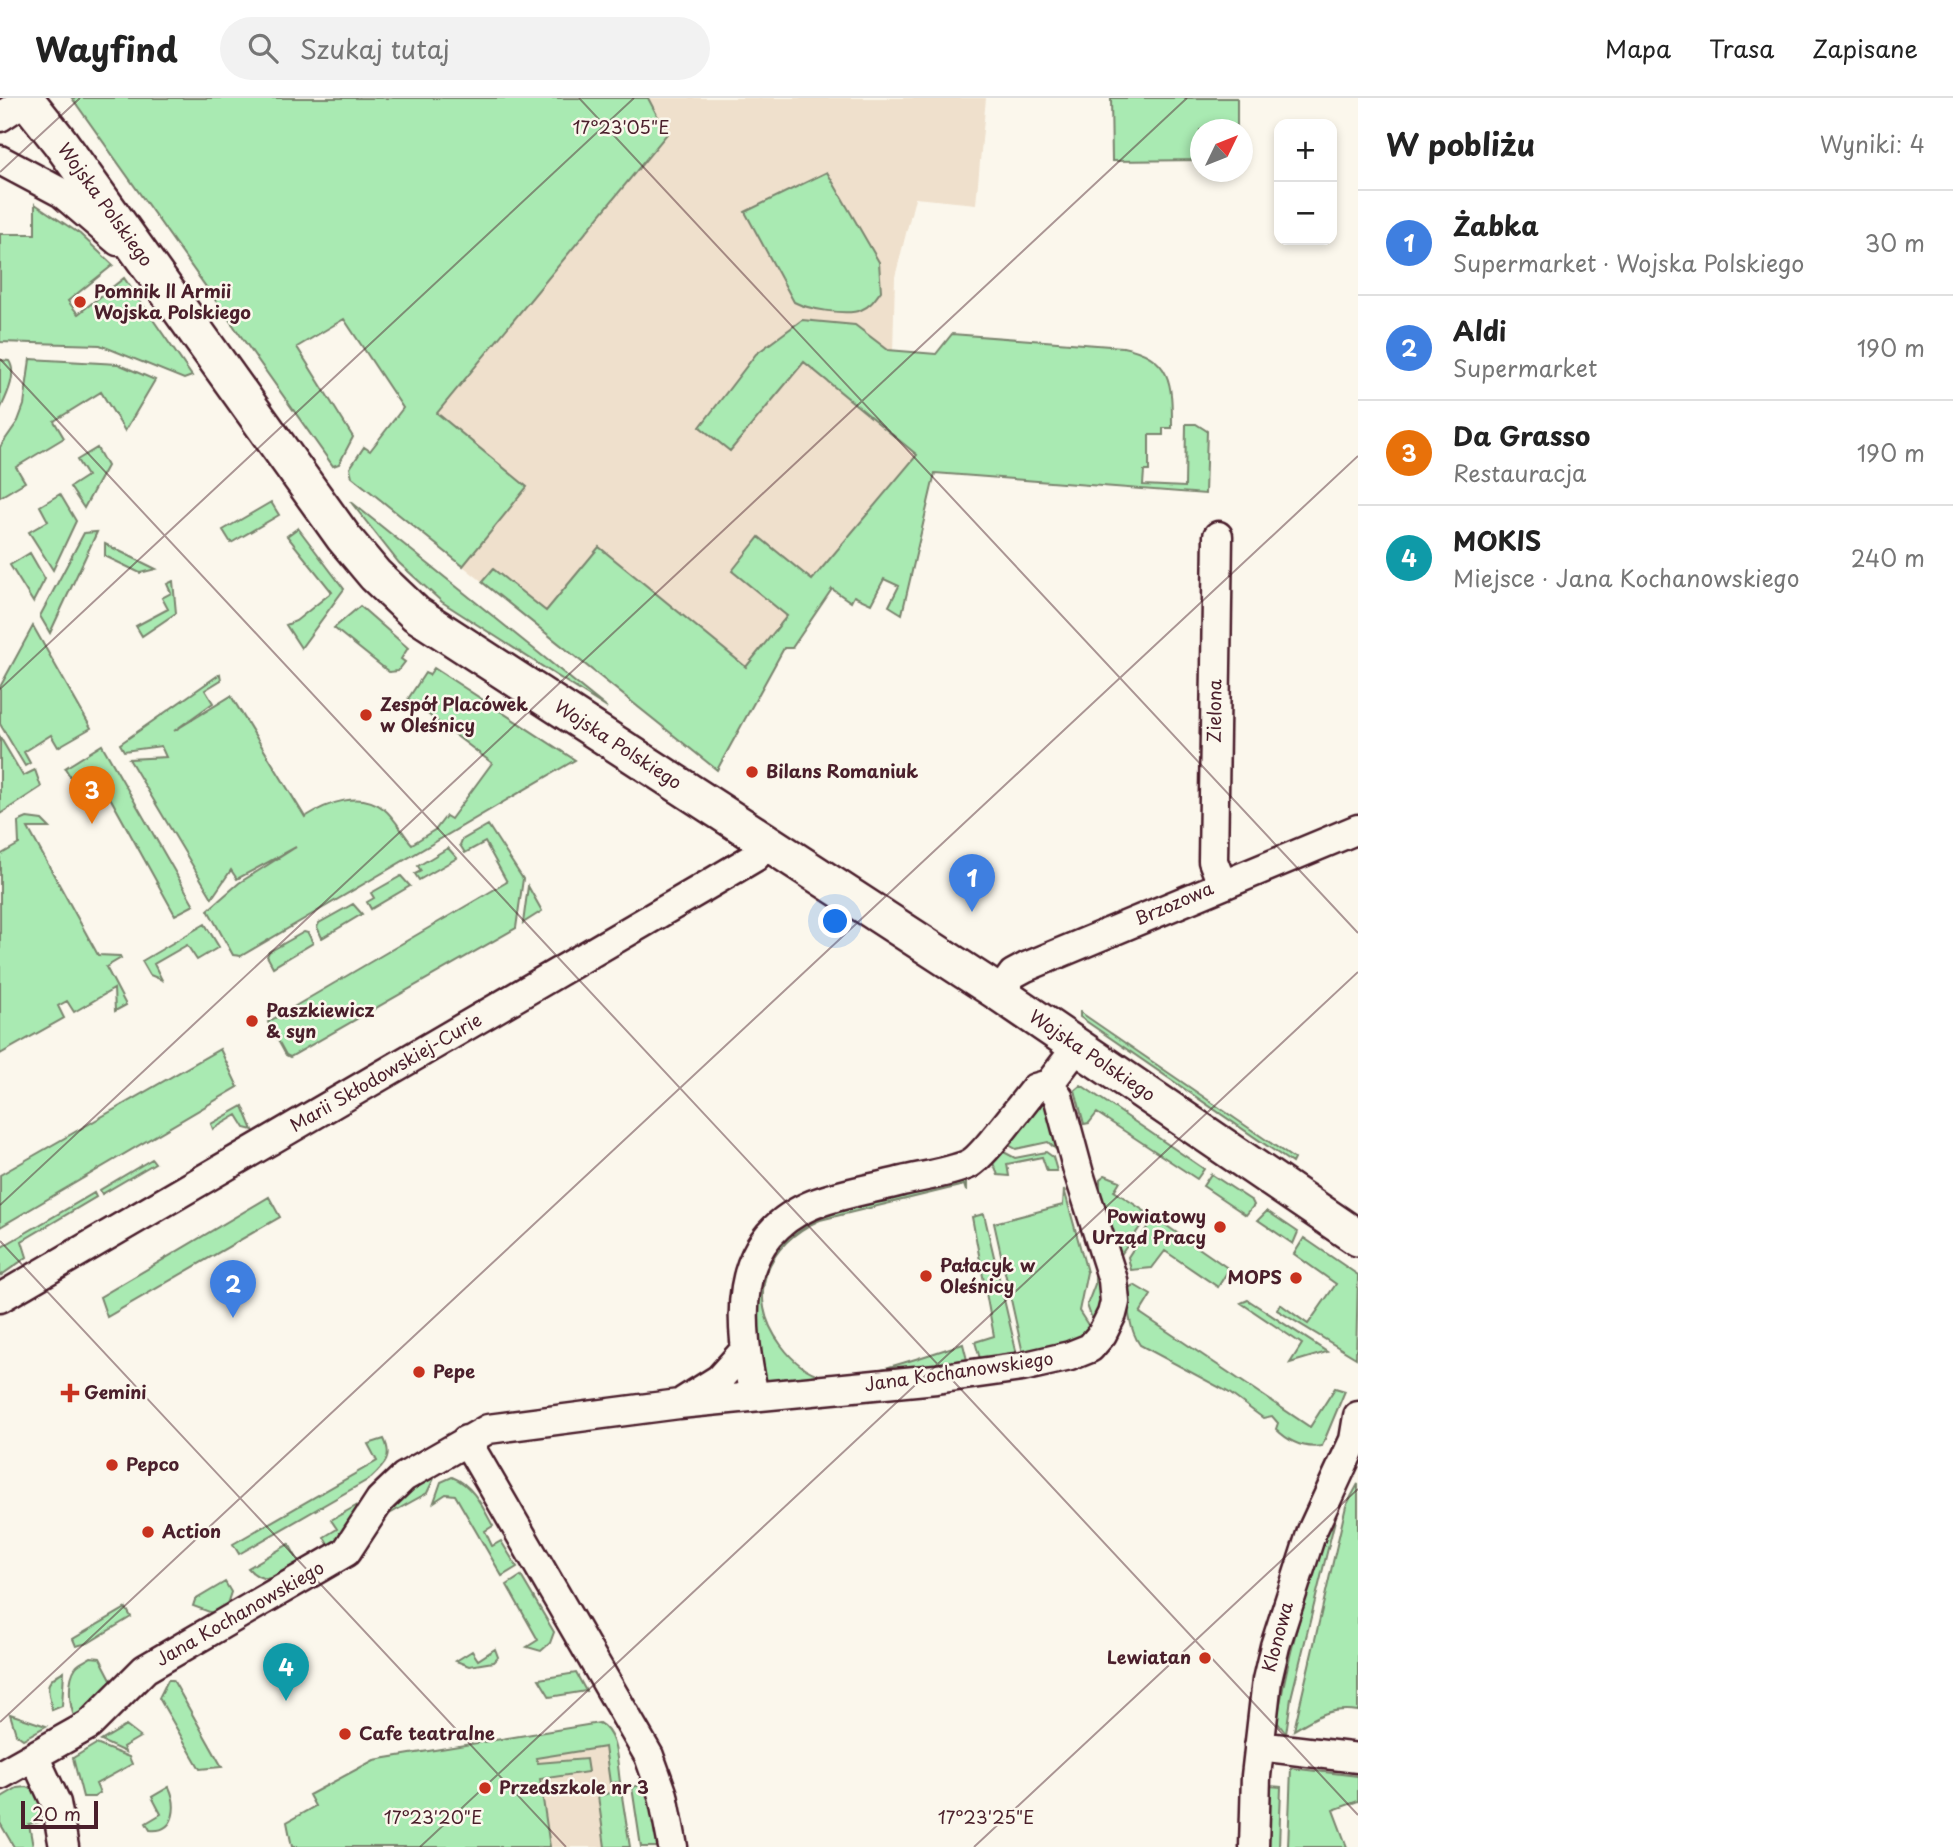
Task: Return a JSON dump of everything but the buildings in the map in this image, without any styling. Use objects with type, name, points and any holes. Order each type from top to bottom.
[{"type":"main road","name":"Wojska Polskiego","points":[[13,104],[154,274],[344,538],[393,594],[458,643],[999,993],[1358,1238]]},
{"type":"street","points":[[0,160],[80,206],[154,274]]},
{"type":"street","name":"Zielona","points":[[1219,536],[1213,861],[1222,884]]},
{"type":"street","name":"Brzozowa","points":[[999,993],[1013,974],[1026,967],[1358,829]]},
{"type":"street","name":"Marii Skłodowskiej-Curie","points":[[0,1298],[755,857],[766,842]]},
{"type":"street","points":[[754,1396],[745,1350],[745,1302],[752,1261],[761,1244],[787,1218],[812,1205],[971,1163],[1035,1088],[1049,1084],[1077,1046]]},
{"type":"street","name":"Jana Kochanowskiego","points":[[0,1775],[104,1713],[145,1669],[346,1552],[391,1488],[417,1467],[498,1426],[977,1373],[1070,1356],[1090,1348],[1102,1334],[1112,1314],[1115,1292],[1058,1096],[1049,1084]]},
{"type":"street","name":"Jana Kochanowskiego","points":[[678,1404],[699,1394],[745,1350]]},
{"type":"street","name":"Klonowa","points":[[1254,1847],[1259,1746],[1267,1680],[1293,1583],[1325,1497],[1357,1431]]},
{"type":"street","points":[[466,1440],[649,1756],[663,1795],[673,1847]]},
{"type":"street","points":[[1259,1746],[1358,1758]]},
{"type":"street","points":[[34,1756],[57,1803],[64,1847]]},
{"type":"shaded area","points":[[637,98],[986,98],[976,204],[915,198],[895,277],[893,352],[937,359],[902,614],[889,606],[899,586],[884,579],[871,604],[854,596],[851,602],[832,589],[792,648],[784,648],[717,770],[352,477],[421,400]]},
{"type":"shaded area","name":"Przedszkole nr 3","points":[[602,1731],[619,1847],[298,1847]]},
{"type":"green space","points":[[72,98],[648,98],[667,134],[437,413],[527,487],[463,566],[352,477],[350,468],[364,447],[370,451],[403,408],[344,319],[297,347],[353,437],[339,464],[333,466]]},
{"type":"green space","points":[[1111,98],[1237,98],[1237,119],[1190,119],[1190,160],[1112,161]]},
{"type":"green space","points":[[827,172],[879,262],[881,291],[868,306],[855,312],[827,311],[794,302],[745,212]]},
{"type":"green space","points":[[35,204],[80,234],[113,265],[68,301],[78,314],[124,278],[192,376],[184,379],[100,345],[0,342],[0,234],[35,234]]},
{"type":"green space","points":[[802,320],[855,325],[888,350],[936,354],[952,334],[1123,347],[1139,352],[1152,358],[1166,375],[1170,386],[1172,413],[1172,428],[1163,428],[1163,435],[1149,435],[1149,471],[1144,471],[1143,485],[1185,487],[1186,424],[1196,424],[1207,431],[1205,494],[935,473],[902,614],[889,606],[899,586],[884,579],[871,604],[854,596],[851,602],[832,589],[792,648],[784,648],[717,770],[482,582],[493,569],[546,611],[599,547],[746,667],[787,616],[732,571],[759,537],[812,580],[917,455],[804,362],[730,451],[700,427],[756,354]]},
{"type":"green space","points":[[30,359],[118,364],[155,380],[125,431],[101,392],[54,421],[64,438],[16,467],[25,482],[0,497],[0,447],[18,421],[24,405]]},
{"type":"green space","points":[[0,360],[9,361],[12,372],[10,386],[0,410]]},
{"type":"green space","points":[[97,448],[107,466],[84,508],[70,487],[87,476],[77,460]]},
{"type":"green space","points":[[60,494],[76,521],[53,570],[29,532],[48,521],[40,506]]},
{"type":"green space","points":[[350,501],[607,708],[442,602],[399,563]]},
{"type":"green space","points":[[271,502],[279,515],[231,543],[223,530]]},
{"type":"green space","points":[[298,528],[344,589],[301,648],[286,625],[296,621],[332,592],[287,536]]},
{"type":"green space","points":[[97,532],[50,633],[40,616],[84,533]]},
{"type":"green space","points":[[105,544],[156,569],[140,573],[105,556]]},
{"type":"green space","points":[[30,553],[45,579],[33,602],[10,565]]},
{"type":"green space","points":[[173,581],[176,613],[142,636],[136,626],[168,609],[162,598],[171,593],[167,584]]},
{"type":"green space","points":[[360,606],[408,648],[401,659],[405,662],[398,671],[389,672],[334,628]]},
{"type":"green space","points":[[33,626],[91,728],[58,747],[51,735],[24,752],[30,763],[25,766],[0,724],[0,687]]},
{"type":"green space","points":[[434,668],[575,760],[241,956],[233,955],[208,910],[239,883],[296,847],[237,879],[231,870],[212,898],[129,759],[166,757],[161,746],[124,751],[120,744],[220,674],[221,680],[205,690],[213,703],[174,731],[231,696],[305,817],[333,803],[365,800],[384,809],[412,844],[436,829],[446,816],[451,819],[492,763],[408,699],[425,673],[429,675]]},
{"type":"green space","points":[[0,737],[23,776],[35,770],[41,787],[0,814]]},
{"type":"green space","points":[[102,745],[194,905],[175,915],[107,792],[108,787],[98,770],[74,783],[65,768]]},
{"type":"green space","points":[[27,818],[42,820],[50,828],[28,828],[98,955],[120,956],[121,958],[106,967],[126,1005],[115,1011],[114,989],[74,1012],[67,1001],[58,1006],[64,1018],[0,1054],[0,855],[19,844],[18,822]]},
{"type":"green space","points":[[488,825],[523,879],[516,928],[290,1057],[286,1055],[268,1022],[507,882],[485,842],[465,853],[460,845],[462,840]]},
{"type":"green space","points":[[448,848],[457,858],[419,880],[415,874],[421,871],[418,866]]},
{"type":"green space","points":[[401,876],[410,886],[371,909],[367,902],[374,898],[371,893]]},
{"type":"green space","points":[[528,886],[542,911],[523,923]]},
{"type":"green space","points":[[353,904],[362,914],[322,938],[317,927],[319,923]]},
{"type":"green space","points":[[205,924],[219,947],[197,960],[187,945],[154,964],[162,980],[150,975],[142,961]]},
{"type":"green space","points":[[304,932],[308,933],[313,943],[273,967],[267,956],[269,952]]},
{"type":"green space","points":[[1080,1012],[1294,1159],[1292,1163],[1080,1017]]},
{"type":"green space","points":[[220,1049],[238,1087],[0,1227],[0,1175]]},
{"type":"green space","points":[[1081,1085],[1204,1169],[1197,1179],[1097,1113],[1089,1123],[1084,1124],[1075,1090]]},
{"type":"green space","points":[[1046,1096],[1060,1153],[1048,1142],[1016,1149],[1000,1140]]},
{"type":"green space","points":[[243,1106],[253,1130],[245,1128],[237,1115],[213,1129],[211,1124]]},
{"type":"green space","points":[[1000,1150],[1015,1158],[1046,1152],[1053,1157],[1057,1171],[1047,1171],[1042,1157],[1007,1164],[1009,1176],[998,1175],[992,1161]]},
{"type":"green space","points":[[152,1159],[155,1163],[102,1194],[100,1190]]},
{"type":"green space","points":[[1211,1174],[1252,1201],[1254,1205],[1246,1215],[1203,1186]]},
{"type":"green space","points":[[1105,1175],[1120,1181],[1114,1191],[1149,1214],[1120,1256],[1100,1194],[1100,1179]]},
{"type":"green space","points":[[966,1180],[966,1191],[964,1185],[820,1220],[786,1242],[767,1273],[763,1290],[764,1308],[770,1327],[790,1356],[810,1372],[837,1377],[854,1375],[963,1344],[968,1364],[769,1391],[759,1355],[757,1307],[762,1272],[777,1241],[800,1224],[844,1208]]},
{"type":"green space","points":[[1064,1189],[1087,1272],[1079,1311],[1092,1331],[1086,1337],[1024,1358],[994,1223],[1063,1205]]},
{"type":"green space","points":[[94,1193],[96,1197],[22,1241],[27,1257],[0,1276],[0,1248]]},
{"type":"green space","points":[[269,1197],[280,1217],[107,1317],[100,1297]]},
{"type":"green space","points":[[1267,1211],[1298,1232],[1293,1244],[1258,1220]]},
{"type":"green space","points":[[984,1214],[1018,1359],[981,1362],[975,1342],[994,1336],[972,1217]]},
{"type":"green space","points":[[1154,1217],[1229,1269],[1218,1287],[1165,1251],[1152,1268],[1131,1270],[1128,1257]]},
{"type":"green space","points":[[1304,1238],[1358,1275],[1356,1358],[1277,1310],[1280,1304],[1308,1324],[1336,1284],[1294,1254]]},
{"type":"green space","points":[[1095,1265],[1106,1290],[1098,1324],[1092,1319],[1087,1305],[1095,1284]]},
{"type":"green space","points":[[1134,1285],[1151,1295],[1140,1313],[1310,1427],[1335,1388],[1345,1391],[1322,1446],[1291,1441],[1276,1429],[1278,1423],[1272,1416],[1263,1418],[1228,1392],[1140,1345],[1128,1310],[1128,1288]]},
{"type":"green space","points":[[1248,1300],[1327,1352],[1290,1363],[1302,1344],[1241,1303]]},
{"type":"green space","points":[[384,1439],[388,1456],[371,1478],[239,1554],[233,1544],[377,1461],[368,1444]]},
{"type":"green space","points":[[437,1472],[427,1493],[384,1517],[403,1494]]},
{"type":"green space","points":[[452,1477],[472,1491],[493,1526],[485,1531],[492,1546],[501,1541],[517,1567],[502,1576],[455,1495],[446,1494],[434,1502],[441,1482]]},
{"type":"green space","points":[[1358,1484],[1358,1711],[1340,1710],[1324,1714],[1294,1730],[1346,1506]]},
{"type":"green space","points":[[363,1502],[339,1540],[330,1547],[324,1537],[337,1529],[331,1520]]},
{"type":"green space","points":[[1338,1508],[1291,1698],[1286,1734],[1278,1723],[1278,1714],[1289,1661],[1310,1583]]},
{"type":"green space","points":[[289,1544],[300,1564],[287,1572],[267,1578],[254,1574],[248,1568]]},
{"type":"green space","points":[[521,1576],[554,1632],[550,1643],[541,1651],[527,1647],[538,1640],[507,1585]]},
{"type":"green space","points":[[225,1582],[231,1592],[226,1607],[215,1614],[193,1606],[195,1600]]},
{"type":"green space","points":[[126,1608],[131,1617],[88,1643],[76,1646],[73,1639]]},
{"type":"green space","points":[[495,1649],[498,1657],[493,1662],[469,1666],[456,1661],[472,1651],[478,1660]]},
{"type":"green space","points":[[91,1657],[100,1658],[112,1681],[99,1699],[75,1718],[70,1700],[71,1678],[77,1666]]},
{"type":"green space","points":[[64,1671],[62,1706],[52,1710],[48,1686],[52,1679]]},
{"type":"green space","points":[[576,1673],[586,1691],[550,1697],[539,1679]]},
{"type":"green space","points":[[168,1680],[173,1680],[222,1767],[200,1769],[159,1698]]},
{"type":"green space","points":[[10,1714],[46,1726],[23,1739],[16,1734]]},
{"type":"green space","name":"Przedszkole nr 3","points":[[599,1723],[613,1741],[620,1782],[610,1783],[605,1747],[536,1758],[538,1763],[586,1759],[588,1772],[540,1779],[550,1847],[292,1847],[287,1822],[315,1806],[309,1795],[374,1760]]},
{"type":"green space","points":[[126,1726],[140,1737],[123,1747],[125,1752],[101,1741]]},
{"type":"green space","points":[[96,1744],[129,1757],[132,1764],[96,1784],[100,1793],[94,1797],[83,1797],[73,1758]]},
{"type":"green space","points":[[1291,1768],[1358,1776],[1358,1801],[1333,1810],[1347,1847],[1288,1847]]},
{"type":"green space","points":[[647,1784],[661,1847],[641,1847],[632,1787]]},
{"type":"green space","points":[[1270,1786],[1281,1787],[1279,1847],[1267,1847]]},
{"type":"green space","points":[[27,1787],[34,1790],[40,1788],[50,1820],[29,1824],[33,1847],[14,1847],[0,1823],[0,1798],[17,1788]]},
{"type":"green space","points":[[169,1787],[173,1816],[165,1827],[150,1830],[146,1823],[161,1814],[152,1797]]},
{"type":"green space","points":[[621,1790],[630,1847],[605,1847],[598,1796]]},
{"type":"place","name":"Pomnik ll Armii Wojska Polskiego","points":[[80,302]]},
{"type":"place","name":"Zespół Placówek w Oleśnicy","points":[[366,715]]},
{"type":"place","name":"Bilans Romaniuk","points":[[752,772]]},
{"type":"place","name":"Da Grasso","points":[[92,824]]},
{"type":"place","name":"Żabka","points":[[972,912]]},
{"type":"place","name":"Paszkiewicz & syn","points":[[252,1021]]},
{"type":"place","name":"Powiatowy Urząd Pracy","points":[[1220,1227]]},
{"type":"place","name":"Pałacyk w Oleśnicy","points":[[926,1276]]},
{"type":"place","name":"MOPS","points":[[1296,1278]]},
{"type":"place","name":"Aldi","points":[[233,1318]]},
{"type":"place","name":"Pepe","points":[[419,1372]]},
{"type":"place","name":"Gemini","points":[[70,1393]]},
{"type":"place","name":"Pepco","points":[[112,1465]]},
{"type":"place","name":"Action","points":[[148,1532]]},
{"type":"place","name":"Lewiatan","points":[[1205,1658]]},
{"type":"place","name":"MOKIS","points":[[286,1701]]},
{"type":"place","name":"Cafe teatralne","points":[[345,1734]]},
{"type":"place","name":"Przedszkole nr 3","points":[[485,1788]]}]
